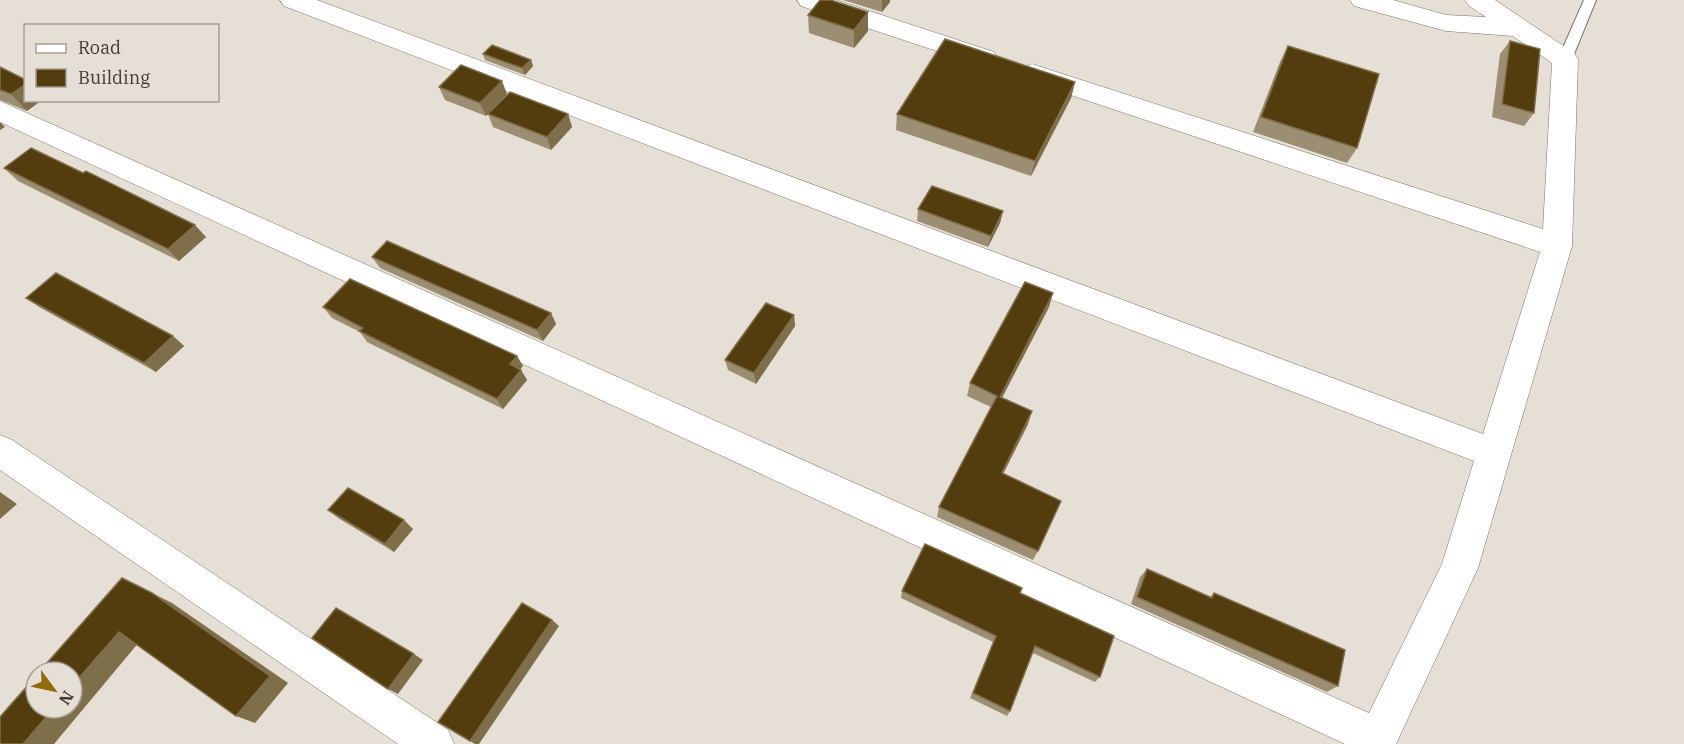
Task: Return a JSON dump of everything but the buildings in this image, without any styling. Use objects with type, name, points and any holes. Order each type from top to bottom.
[{"type":"street","points":[[293,0],[1493,453]]},
{"type":"street","points":[[810,0],[1557,246]]},
{"type":"street","points":[[1363,0],[1446,23],[1519,28]]},
{"type":"street","points":[[0,111],[1376,741],[1459,568],[1557,246],[1565,59],[1478,0]]},
{"type":"street","points":[[0,451],[434,744]]},
{"type":"lane","points":[[1565,59],[1590,0]]}]
